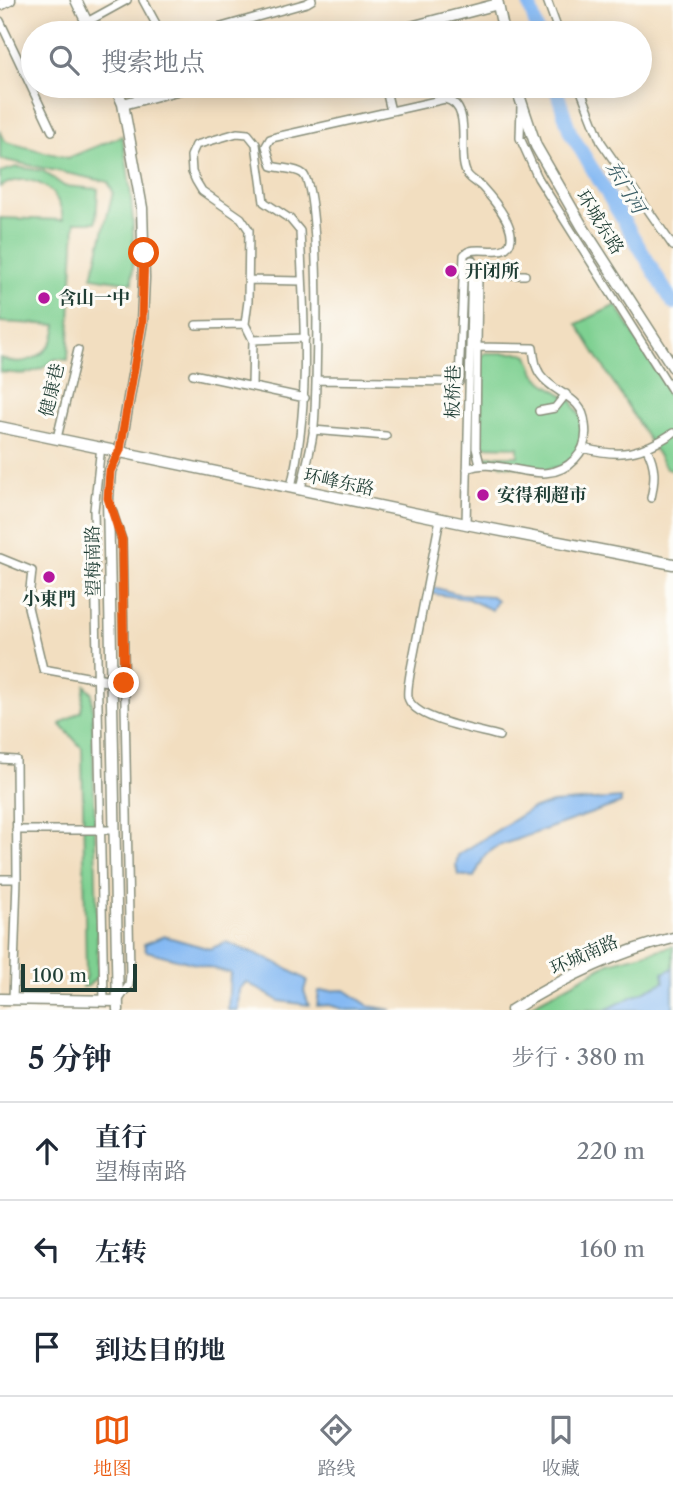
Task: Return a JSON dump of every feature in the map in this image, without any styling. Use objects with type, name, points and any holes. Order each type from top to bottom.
[{"type":"main road","points":[[0,5],[10,0]]},
{"type":"main road","points":[[76,0],[87,21]]},
{"type":"main road","points":[[431,21],[498,2],[502,21]]},
{"type":"main road","name":"望梅南路","points":[[118,1006],[108,498],[110,471],[120,450],[142,322],[144,278],[142,208],[120,98]]},
{"type":"main road","points":[[123,104],[146,98]]},
{"type":"main road","name":"环城东路","points":[[519,98],[536,146],[576,215],[673,367]]},
{"type":"main road","name":"环峰东路","points":[[0,427],[440,519],[673,564]]},
{"type":"main road","points":[[98,679],[124,683]]},
{"type":"main road","points":[[0,999],[104,1001],[118,1006],[117,931]]},
{"type":"main road","name":"环城南路","points":[[512,1010],[539,993],[609,958],[673,938]]},
{"type":"street","points":[[90,21],[127,0]]},
{"type":"street","points":[[143,0],[154,21]]},
{"type":"street","points":[[243,21],[312,0]]},
{"type":"street","points":[[547,0],[555,21]]},
{"type":"street","points":[[0,21],[21,65]]},
{"type":"street","points":[[36,98],[52,131]]},
{"type":"street","points":[[388,98],[391,111]]},
{"type":"street","points":[[584,98],[601,142],[673,246]]},
{"type":"street","points":[[296,488],[313,430],[316,380],[316,230],[306,179],[300,172],[272,166],[266,146],[276,136],[445,99],[452,100],[457,105],[465,133],[462,155],[466,171],[484,189],[508,223],[511,241],[508,247],[502,249],[471,250],[464,255],[459,382],[316,380]]},
{"type":"street","points":[[521,106],[520,138],[538,178],[673,392]]},
{"type":"street","points":[[253,386],[253,340],[245,324],[250,230],[247,224],[202,191],[191,163],[192,150],[196,145],[237,133],[247,134],[256,144],[264,202],[290,219],[300,232],[305,398],[296,488]]},
{"type":"street","name":"板桥巷","points":[[466,524],[472,260]]},
{"type":"street","points":[[480,464],[476,447],[478,275],[525,275]]},
{"type":"street","points":[[248,280],[302,281]]},
{"type":"street","points":[[196,326],[245,324]]},
{"type":"street","points":[[253,340],[304,338]]},
{"type":"street","points":[[467,469],[480,464],[547,474],[568,466],[583,448],[586,433],[584,417],[574,400],[539,374],[533,348],[477,346]]},
{"type":"street","name":"健康巷","points":[[57,438],[78,350]]},
{"type":"street","points":[[193,374],[305,398]]},
{"type":"street","points":[[539,411],[555,408],[566,394]]},
{"type":"street","points":[[313,430],[386,436]]},
{"type":"street","points":[[583,448],[619,453],[647,449],[673,433]]},
{"type":"street","points":[[101,446],[94,510],[104,1001]]},
{"type":"street","points":[[647,449],[654,467],[655,480],[651,498]]},
{"type":"street","points":[[108,498],[122,540],[130,974],[129,985],[118,1006]]},
{"type":"street","points":[[440,519],[410,674],[408,697],[425,716],[499,736]]},
{"type":"street","points":[[0,561],[32,571],[28,607],[43,669],[98,679]]},
{"type":"street","points":[[0,759],[16,760],[17,879],[13,999]]},
{"type":"street","points":[[16,830],[114,830]]},
{"type":"street","points":[[0,879],[17,879]]},
{"type":"green space","points":[[0,132],[6,142],[68,158],[122,136],[132,209],[132,283],[92,277],[113,192],[108,182],[0,159]]},
{"type":"green space","points":[[17,167],[43,171],[64,186],[98,189],[96,222],[75,222],[68,360],[55,359],[41,369],[24,374],[0,372],[0,358],[20,362],[37,356],[50,344],[57,325],[0,322],[0,218],[63,220],[56,198],[41,184],[21,180],[0,187],[0,172]]},
{"type":"green space","points":[[616,305],[673,398],[673,470],[666,468],[577,324]]},
{"type":"green space","points":[[485,353],[528,355],[535,373],[543,382],[572,401],[582,420],[582,440],[577,452],[565,465],[542,471],[487,462],[487,456],[518,456],[518,447],[479,444],[480,358]]},
{"type":"green space","points":[[85,685],[92,693],[98,976],[88,986],[83,987],[86,975],[82,748],[60,724],[81,711]]},
{"type":"green space","points":[[673,946],[673,1010],[523,1010],[609,963]]},
{"type":"water","points":[[429,586],[458,594],[492,596],[497,600],[492,610],[468,599],[428,593]]},
{"type":"water","points":[[621,798],[621,803],[498,846],[485,855],[474,877],[458,875],[458,855],[531,809],[553,803]]},
{"type":"water","points":[[164,936],[210,949],[226,942],[275,962],[307,980],[304,991],[309,1005],[279,1001],[246,982],[239,990],[238,1010],[228,1010],[230,973],[146,951],[144,944]]},
{"type":"water","points":[[673,968],[673,1010],[605,1010],[664,982],[663,973]]},
{"type":"water","points":[[345,990],[369,1006],[392,1010],[346,1010],[329,1005],[317,1006],[319,991]]},
{"type":"waterway","name":"东门河","points":[[528,0],[534,21]]},
{"type":"waterway","name":"东门河","points":[[559,98],[570,132],[673,303]]},
{"type":"place","name":"开闭所","points":[[451,271]]},
{"type":"place","name":"含山一中","points":[[44,298]]},
{"type":"place","name":"安得利超市","points":[[483,495]]},
{"type":"place","name":"小東門","points":[[49,577]]},
{"type":"route","points":[[124,683],[122,540],[108,498],[110,471],[120,450],[142,322],[144,253]]}]
